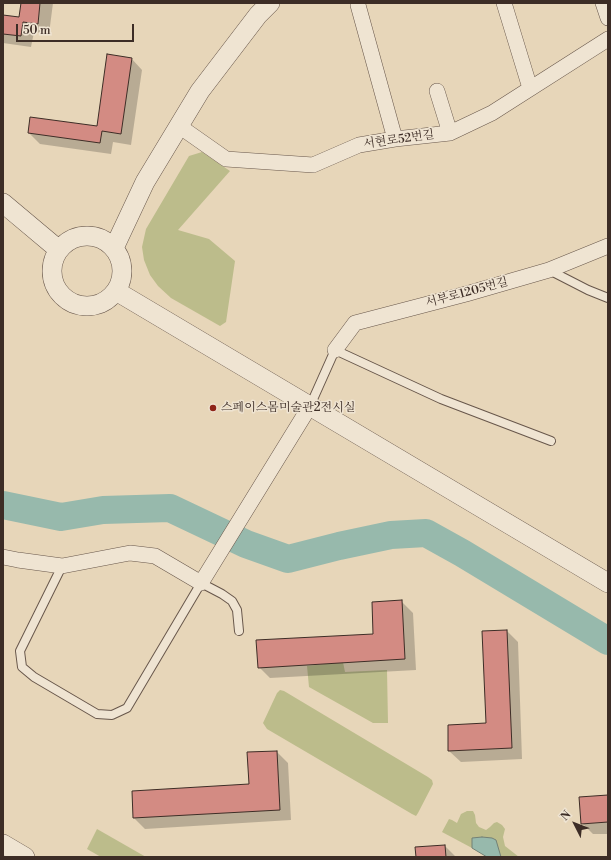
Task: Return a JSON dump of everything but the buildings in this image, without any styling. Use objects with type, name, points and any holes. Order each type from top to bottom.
[{"type":"street","points":[[114,248],[145,182],[200,91],[258,15],[270,3]]},
{"type":"street","points":[[504,3],[530,88]]},
{"type":"street","points":[[603,3],[608,18]]},
{"type":"street","points":[[358,5],[395,138]]},
{"type":"street","name":"서현로52번길","points":[[179,126],[226,159],[313,164],[359,145],[395,138],[450,133],[492,113],[608,39]]},
{"type":"street","points":[[437,91],[450,133]]},
{"type":"street","points":[[3,203],[59,250]]},
{"type":"street","points":[[82,236],[94,236],[105,240],[114,248],[120,257],[122,269],[121,280],[116,291],[108,299],[97,304],[86,306],[74,304],[66,299],[57,289],[53,278],[52,267],[55,256],[62,246],[71,239],[82,236]]},
{"type":"street","name":"서부로1205번길","points":[[336,350],[355,323],[466,294],[549,270],[608,246]]},
{"type":"street","points":[[116,291],[608,583]]},
{"type":"street","points":[[3,557],[62,566],[130,553],[155,556],[201,583],[310,406]]},
{"type":"street","points":[[3,844],[24,857]]},
{"type":"lane","points":[[549,270],[588,290],[608,298]]},
{"type":"lane","points":[[310,406],[336,350],[441,398],[551,440]]},
{"type":"lane","points":[[62,566],[20,651],[22,667],[34,677],[97,714],[112,715],[126,708],[201,583],[232,601],[237,610],[239,631]]},
{"type":"green space","points":[[202,152],[230,171],[178,230],[209,239],[235,261],[226,322],[220,326],[171,298],[158,286],[150,275],[144,260],[142,247],[146,229],[189,156]]},
{"type":"green space","points":[[343,662],[345,672],[387,670],[388,723],[373,723],[309,687],[307,666]]},
{"type":"green space","points":[[280,690],[432,780],[433,784],[416,816],[267,729],[263,723],[277,693]]},
{"type":"green space","points":[[467,811],[473,811],[476,823],[479,827],[486,830],[497,822],[502,825],[505,829],[503,837],[505,846],[519,857],[501,857],[499,852],[472,842],[472,848],[442,832],[449,819],[457,823],[461,814]]},
{"type":"green space","points":[[97,829],[146,857],[101,857],[87,849]]},
{"type":"shaded area","points":[[482,837],[496,840],[501,857],[487,857],[472,848],[472,838]]},
{"type":"waterway","points":[[3,505],[61,517],[103,510],[170,508],[246,544],[288,559],[391,535],[426,533],[608,641]]},
{"type":"place","name":"스페이스몸미술관2전시실","points":[[213,408]]}]
